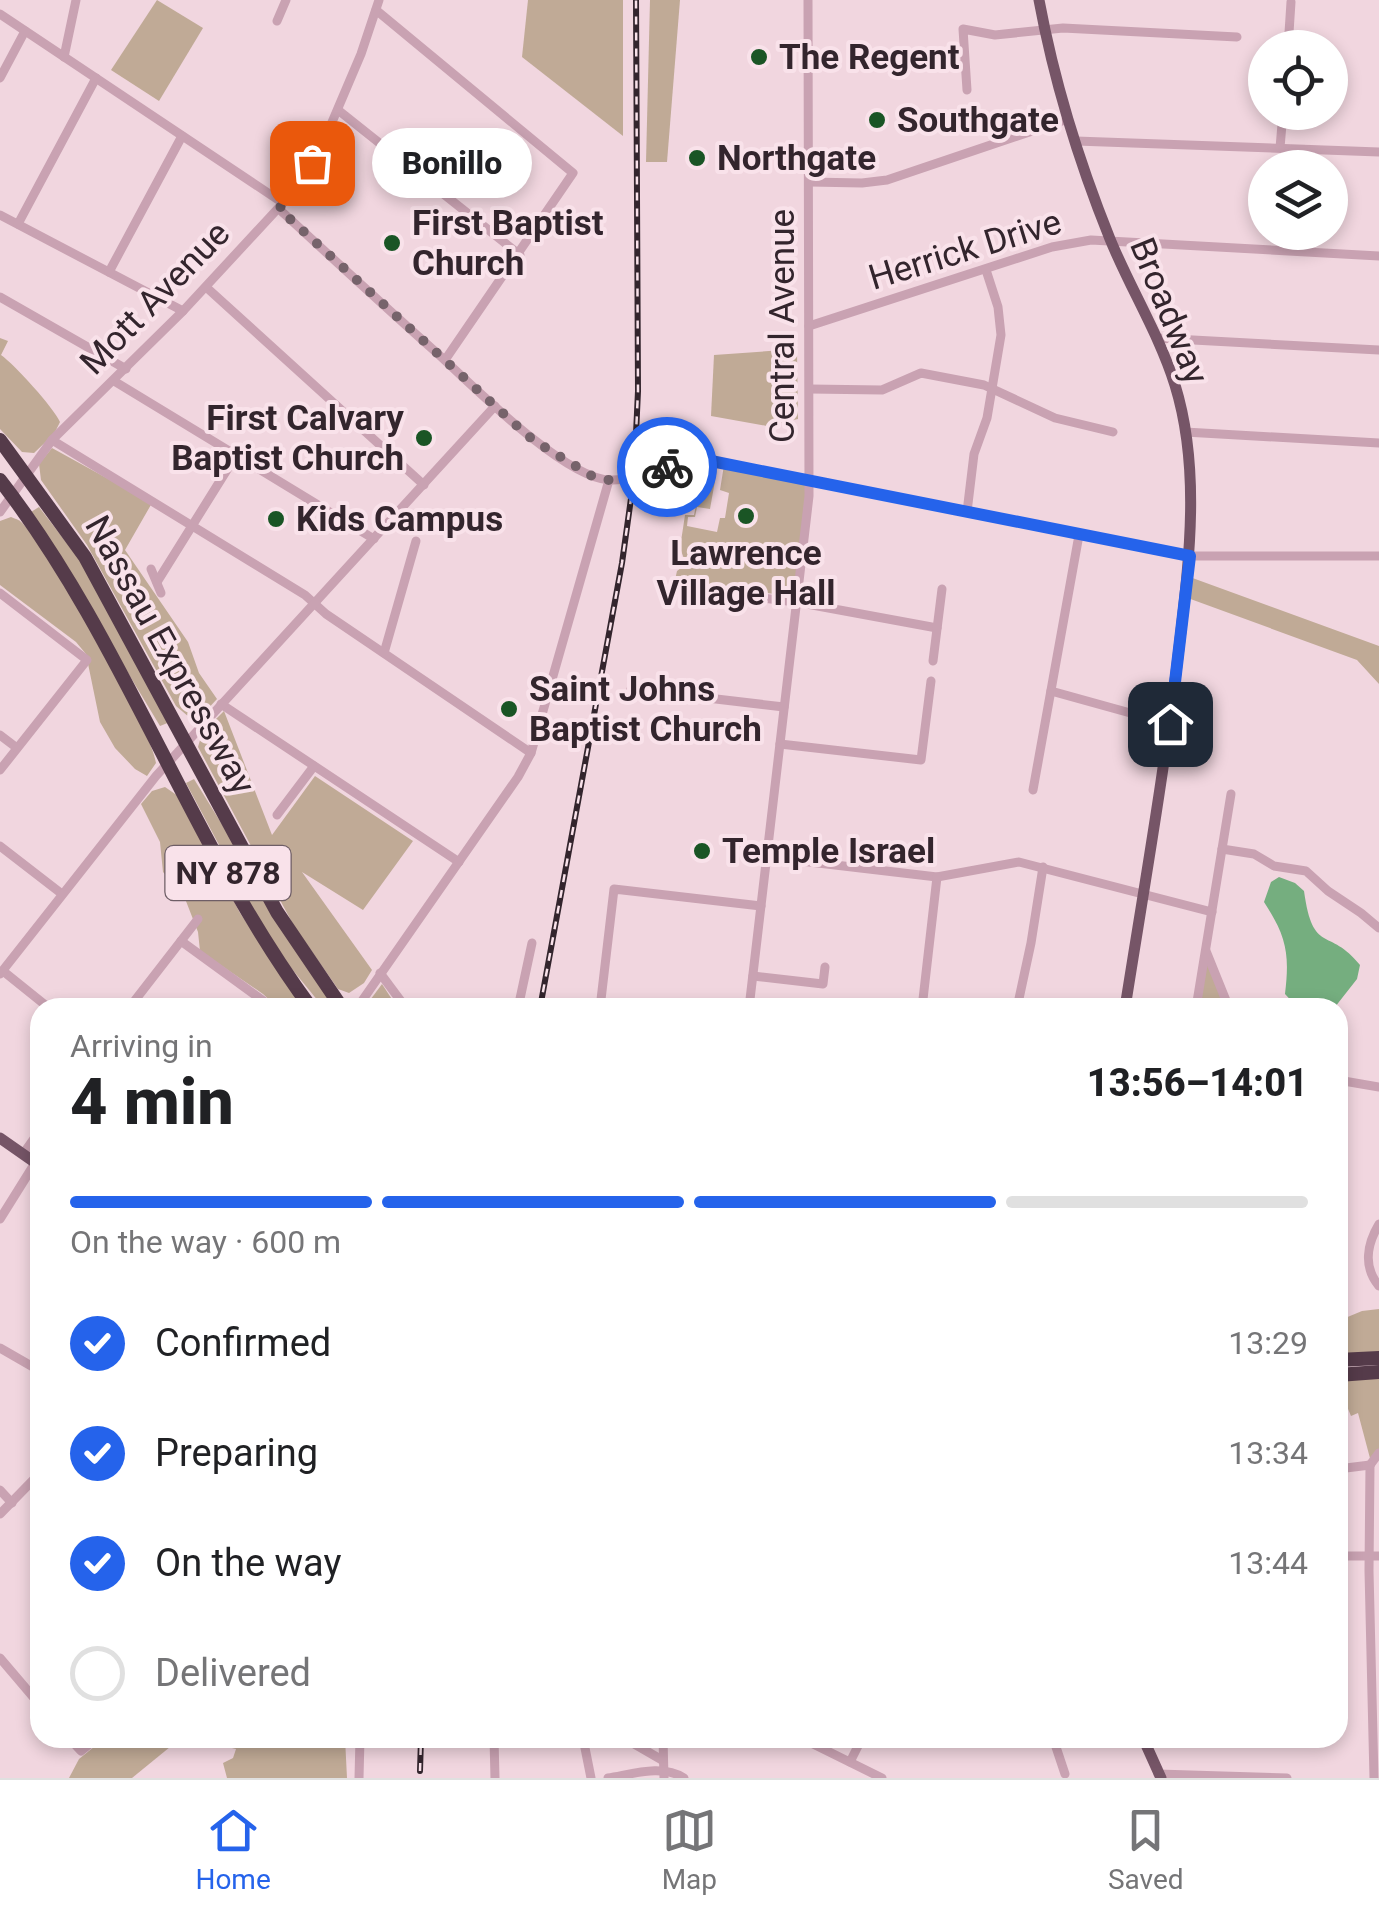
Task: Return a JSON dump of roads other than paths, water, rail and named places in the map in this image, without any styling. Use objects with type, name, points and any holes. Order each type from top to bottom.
[{"type":"highway","name":"Nassau Expressway","points":[[0,440],[27,472],[100,582],[286,926],[335,998]]},
{"type":"highway","name":"Nassau Expressway","points":[[0,480],[71,582],[253,920],[304,998]]},
{"type":"highway","points":[[1348,1360],[1379,1358]]},
{"type":"highway","points":[[1348,1374],[1379,1372]]},
{"type":"main road","name":"Broadway","points":[[1039,0],[1068,119],[1110,240],[1175,385],[1190,478],[1190,556],[1170,724],[1126,998]]},
{"type":"main road","points":[[0,1138],[30,1159]]},
{"type":"main road","points":[[1148,1748],[1161,1777]]},
{"type":"street","points":[[64,57],[76,0]]},
{"type":"street","points":[[278,21],[286,0]]},
{"type":"street","name":"Central Avenue","points":[[750,998],[810,481],[808,0]]},
{"type":"street","points":[[1289,30],[1291,2]]},
{"type":"street","points":[[378,5],[573,173],[445,360]]},
{"type":"street","name":"Mott Avenue","points":[[0,512],[52,440],[183,312],[281,206],[312,161],[338,110],[378,5]]},
{"type":"street","points":[[0,14],[281,206],[495,406],[546,448],[592,476],[609,480],[634,477],[694,458],[1190,556],[1379,556]]},
{"type":"street","points":[[967,90],[963,29],[995,35],[1063,28],[1237,36]]},
{"type":"street","points":[[0,78],[25,31]]},
{"type":"street","points":[[18,224],[96,78]]},
{"type":"street","points":[[338,110],[520,255]]},
{"type":"street","points":[[810,182],[887,180],[1068,119]]},
{"type":"street","points":[[1280,148],[1282,130]]},
{"type":"street","points":[[109,272],[182,136]]},
{"type":"street","points":[[1076,141],[1379,152]]},
{"type":"street","points":[[0,214],[183,312]]},
{"type":"street","name":"Herrick Drive","points":[[809,326],[1072,242],[1110,240],[1379,256]]},
{"type":"street","points":[[966,512],[974,454],[992,390],[1001,335],[998,307],[986,270]]},
{"type":"street","points":[[206,287],[424,485]]},
{"type":"street","points":[[0,297],[126,370]]},
{"type":"street","points":[[1156,338],[1379,350]]},
{"type":"street","points":[[810,389],[882,390],[921,374],[992,390],[1056,418],[1113,432]]},
{"type":"street","points":[[114,381],[374,539]]},
{"type":"street","points":[[35,998],[1,973],[62,894],[186,742],[495,406]]},
{"type":"street","points":[[1185,432],[1379,443]]},
{"type":"street","points":[[52,440],[306,595],[531,752]]},
{"type":"street","points":[[150,569],[159,587],[235,457]]},
{"type":"street","points":[[364,998],[531,752],[609,480]]},
{"type":"street","points":[[1033,790],[1079,535]]},
{"type":"street","points":[[384,653],[416,542]]},
{"type":"street","points":[[933,661],[942,589]]},
{"type":"street","points":[[684,596],[702,591],[796,602],[938,628]]},
{"type":"street","points":[[0,593],[87,660],[0,770]]},
{"type":"street","points":[[780,744],[921,760],[931,681]]},
{"type":"street","points":[[631,689],[784,707]]},
{"type":"street","points":[[1051,691],[1170,724]]},
{"type":"street","points":[[220,704],[459,862]]},
{"type":"street","points":[[0,734],[17,748]]},
{"type":"street","points":[[277,816],[314,766]]},
{"type":"street","points":[[1198,998],[1231,794]]},
{"type":"street","points":[[0,846],[62,894]]},
{"type":"street","points":[[1222,850],[1254,854],[1274,866],[1306,870],[1379,928]]},
{"type":"street","points":[[767,857],[937,877],[1010,862],[1043,867],[1212,912]]},
{"type":"street","points":[[1018,998],[1032,943],[1043,867]]},
{"type":"street","points":[[923,998],[937,877]]},
{"type":"street","points":[[601,998],[614,889],[761,906]]},
{"type":"street","points":[[137,998],[198,919]]},
{"type":"street","points":[[181,941],[259,998]]},
{"type":"street","points":[[520,998],[532,943]]},
{"type":"street","points":[[1206,949],[1225,998]]},
{"type":"street","points":[[753,976],[823,984],[825,967]]},
{"type":"street","points":[[380,974],[398,998]]},
{"type":"street","points":[[1348,1082],[1379,1087]]},
{"type":"street","points":[[23,1154],[30,1144]]},
{"type":"street","points":[[0,1218],[30,1176]]},
{"type":"street","points":[[1379,1224],[1371,1238],[1368,1262],[1372,1278],[1379,1286]]},
{"type":"street","points":[[0,1348],[30,1365]]},
{"type":"street","points":[[1374,1778],[1370,1465],[1379,1453]]},
{"type":"street","points":[[1348,1468],[1370,1465]]},
{"type":"street","points":[[0,1514],[28,1487]]},
{"type":"street","points":[[0,1490],[12,1503]]},
{"type":"street","points":[[1348,1556],[1374,1556]]},
{"type":"street","points":[[0,1658],[30,1693]]},
{"type":"street","points":[[359,1778],[360,1748]]},
{"type":"street","points":[[494,1748],[495,1778]]},
{"type":"street","points":[[586,1748],[590,1778]]},
{"type":"street","points":[[637,1748],[663,1769]]},
{"type":"street","points":[[822,1748],[882,1778]]},
{"type":"street","points":[[850,1762],[857,1748]]},
{"type":"street","points":[[1056,1748],[1065,1774]]},
{"type":"street","points":[[608,1778],[663,1769],[684,1778]]},
{"type":"street","points":[[1161,1777],[1286,1778]]},
{"type":"railway","points":[[542,998],[622,563],[634,477],[638,391],[636,0]]},
{"type":"railway","points":[[420,1771],[421,1748]]},
{"type":"place","name":"The Regent","points":[[759,57]]},
{"type":"place","name":"Southgate","points":[[877,120]]},
{"type":"place","name":"Northgate","points":[[697,158]]},
{"type":"place","name":"Bonillo","points":[[312,163]]},
{"type":"place","name":"First Baptist Church","points":[[392,243]]},
{"type":"place","name":"First Calvary Baptist Church","points":[[424,438]]},
{"type":"place","name":"Lawrence Village Hall","points":[[746,516]]},
{"type":"place","name":"Kids Campus","points":[[276,519]]},
{"type":"place","name":"Saint Johns Baptist Church","points":[[509,709]]},
{"type":"place","name":"Temple Israel","points":[[702,851]]}]
